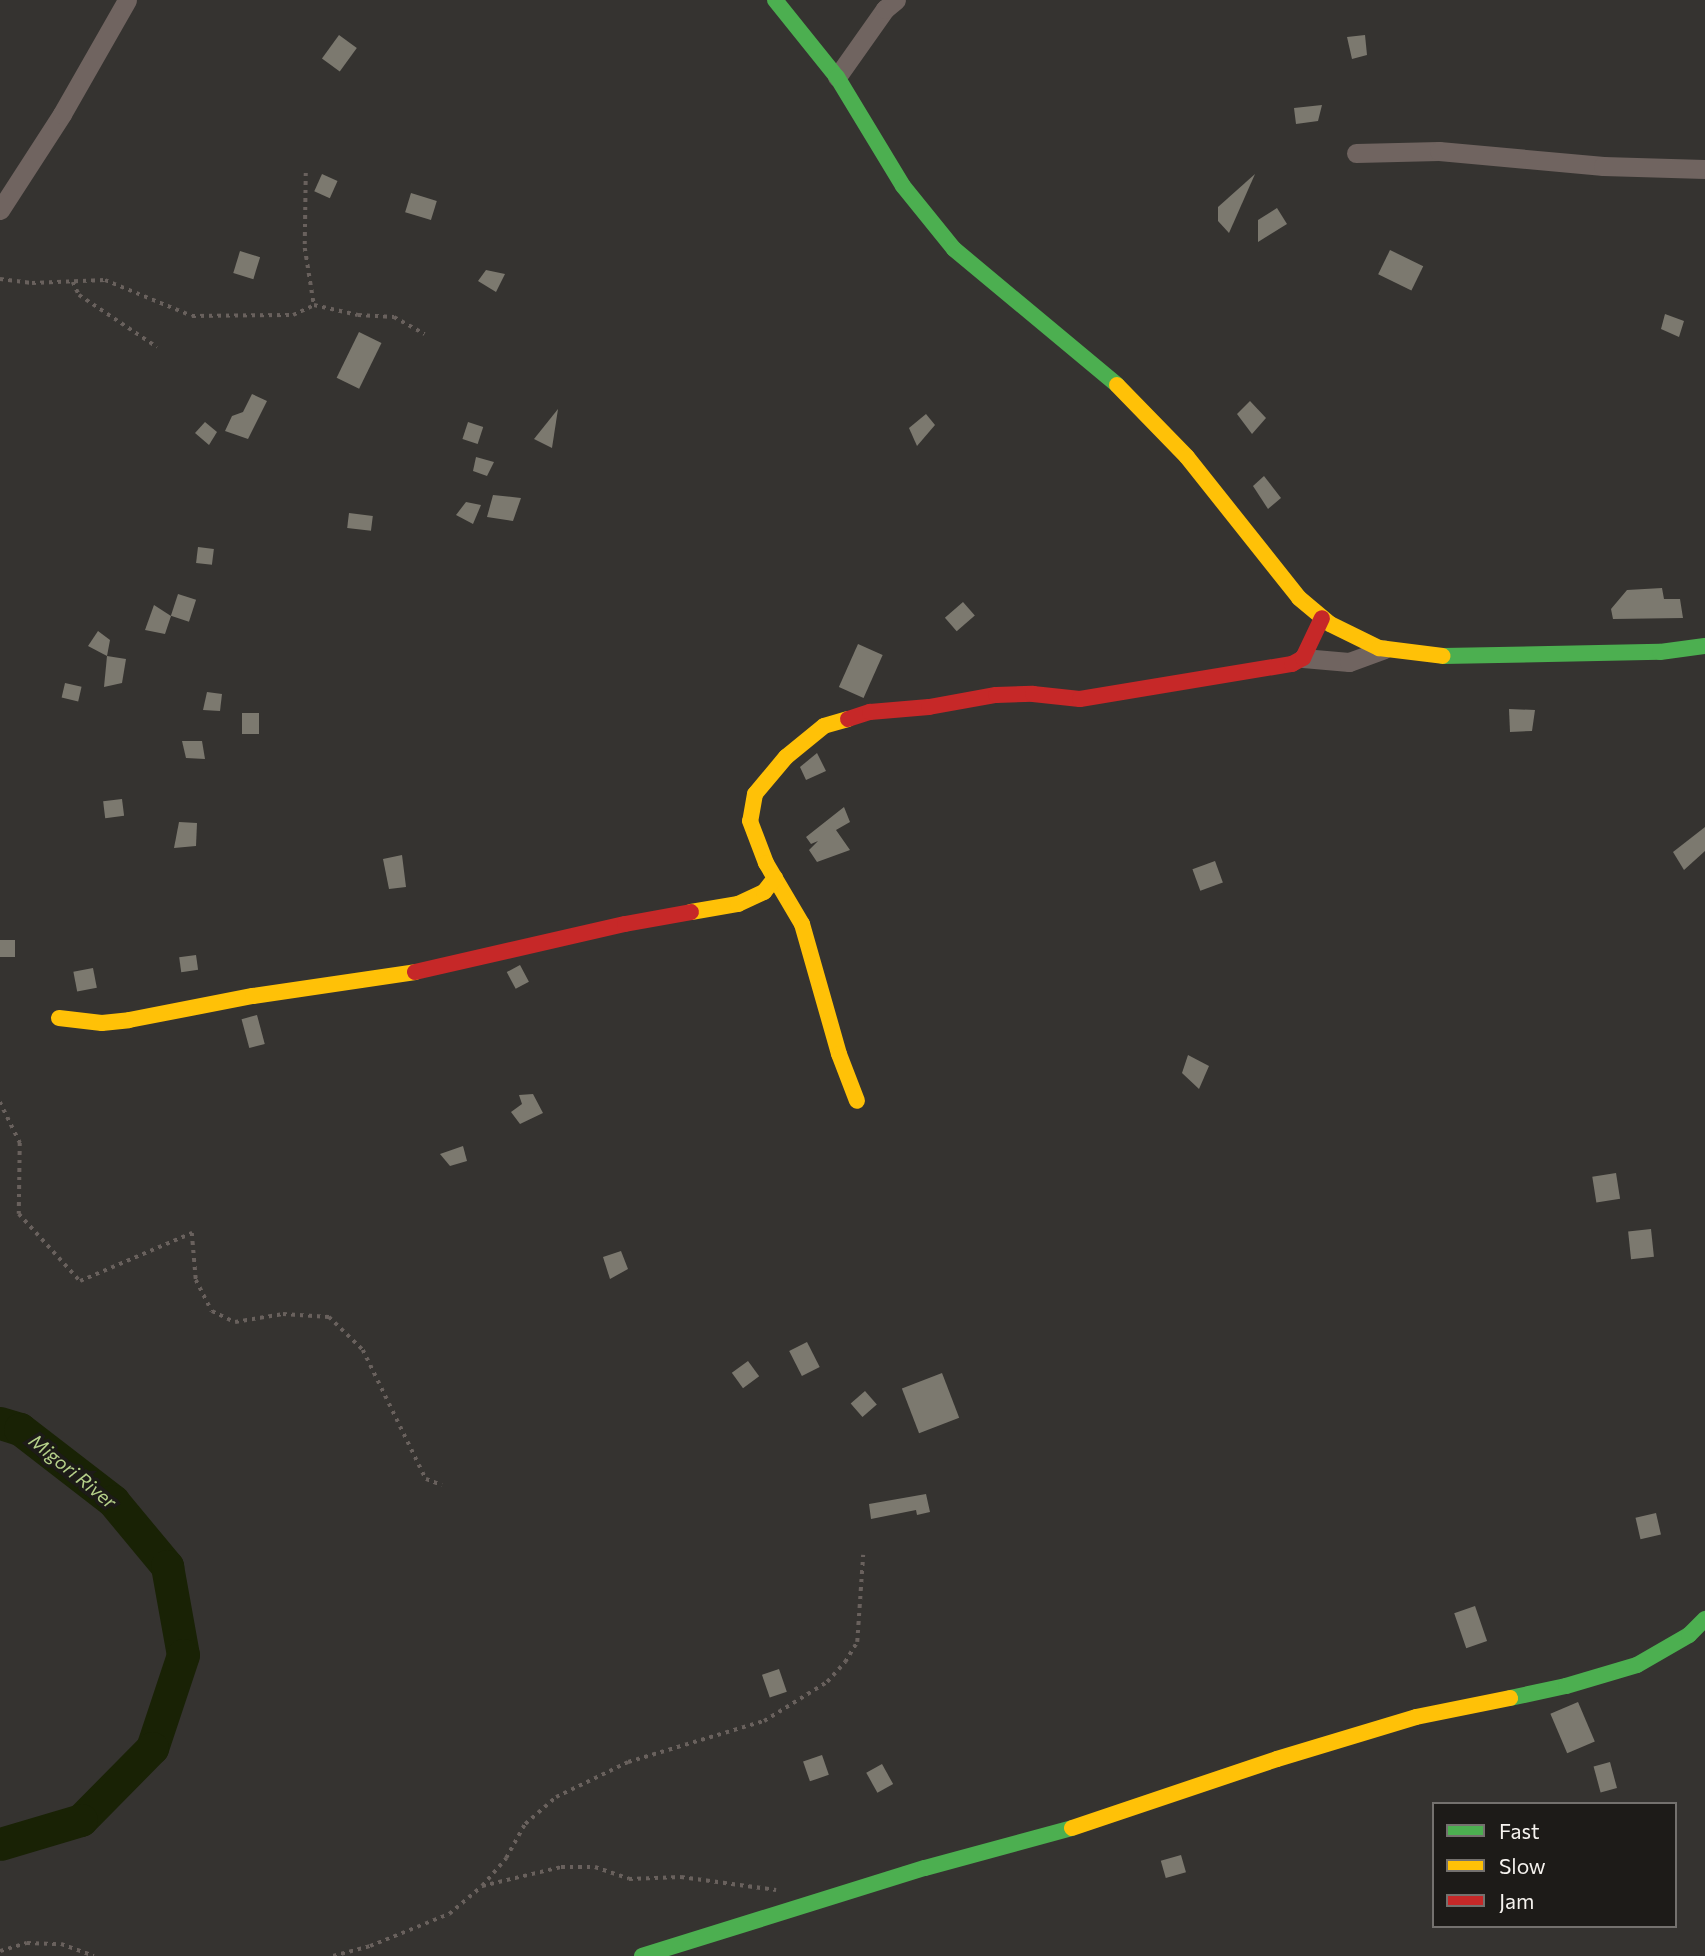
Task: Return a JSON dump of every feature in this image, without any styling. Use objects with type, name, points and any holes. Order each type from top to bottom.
[{"type":"street","points":[[0,210],[62,114],[127,0]]},
{"type":"street","points":[[775,0],[837,77],[903,186],[954,249],[1087,357],[1140,406],[1187,457],[1299,598],[1322,618],[1359,639],[1384,649],[1448,657],[1660,652],[1705,646]]},
{"type":"street","points":[[837,77],[885,9],[896,0]]},
{"type":"street","points":[[1356,153],[1439,151],[1603,166],[1705,169]]},
{"type":"street","points":[[1303,658],[1322,618]]},
{"type":"street","points":[[857,1101],[833,1036],[802,924],[775,878],[753,831],[751,805],[763,783],[801,742],[835,721],[885,709],[929,707],[996,695],[1033,694],[1080,699],[1256,672],[1292,664],[1303,658],[1357,661],[1384,649]]},
{"type":"street","points":[[58,1018],[103,1023],[129,1020],[253,996],[410,973],[530,948],[625,924],[738,904],[764,892],[775,878]]},
{"type":"street","points":[[642,1956],[925,1868],[1073,1828],[1277,1759],[1416,1717],[1566,1686],[1637,1665],[1689,1635],[1705,1619]]},
{"type":"path","points":[[306,173],[305,248],[314,305]]},
{"type":"path","points":[[0,279],[73,282],[105,280],[191,316],[293,316],[314,305],[358,315],[394,317],[425,334]]},
{"type":"path","points":[[73,282],[79,295],[157,347]]},
{"type":"path","points":[[0,1102],[20,1143],[19,1214],[80,1281],[192,1233],[196,1280],[212,1311],[235,1322],[283,1314],[329,1317],[363,1350],[426,1479],[442,1485]]},
{"type":"path","points":[[333,1956],[370,1946],[449,1914],[482,1886],[506,1858],[525,1824],[556,1797],[628,1762],[764,1721],[827,1682],[845,1662],[857,1642],[863,1555]]},
{"type":"path","points":[[482,1886],[561,1867],[595,1867],[629,1879],[681,1877],[734,1882],[787,1892]]},
{"type":"path","points":[[0,1951],[27,1943],[61,1944],[94,1956]]},
{"type":"building","points":[[339,35],[357,48],[340,71],[322,58]]},
{"type":"building","points":[[1365,35],[1367,55],[1352,59],[1347,37]]},
{"type":"building","points":[[1322,105],[1318,121],[1296,124],[1294,108]]},
{"type":"building","points":[[322,174],[338,181],[330,198],[314,191]]},
{"type":"building","points":[[1255,174],[1229,233],[1218,221],[1218,207]]},
{"type":"building","points":[[411,193],[437,201],[431,220],[405,212]]},
{"type":"building","points":[[1277,208],[1287,224],[1258,242],[1258,220]]},
{"type":"building","points":[[1390,250],[1423,266],[1411,290],[1378,274]]},
{"type":"building","points":[[240,251],[260,257],[253,279],[233,273]]},
{"type":"building","points":[[486,270],[505,274],[496,292],[478,281]]},
{"type":"building","points":[[1665,314],[1684,321],[1679,337],[1661,329]]},
{"type":"building","points":[[359,332],[381,343],[359,389],[337,378]]},
{"type":"building","points":[[252,394],[267,401],[248,439],[225,431],[232,416],[243,412]]},
{"type":"building","points":[[1250,401],[1266,418],[1252,434],[1237,414]]},
{"type":"building","points":[[558,409],[552,448],[534,439]]},
{"type":"building","points":[[926,414],[935,425],[917,446],[909,428]]},
{"type":"building","points":[[205,422],[217,432],[209,445],[195,433]]},
{"type":"building","points":[[468,422],[483,427],[478,444],[462,439]]},
{"type":"building","points":[[476,457],[494,462],[487,476],[473,471]]},
{"type":"building","points":[[1264,476],[1281,498],[1268,509],[1253,486]]},
{"type":"building","points":[[493,495],[521,498],[513,521],[487,517]]},
{"type":"building","points":[[466,502],[481,505],[473,524],[456,515]]},
{"type":"building","points":[[349,513],[373,516],[371,531],[347,528]]},
{"type":"building","points":[[198,547],[214,549],[212,565],[196,563]]},
{"type":"building","points":[[1662,588],[1664,599],[1680,599],[1683,618],[1613,619],[1611,609],[1627,590]]},
{"type":"building","points":[[178,594],[196,600],[189,622],[171,616]]},
{"type":"building","points":[[963,602],[975,616],[957,631],[945,618]]},
{"type":"building","points":[[154,605],[171,616],[165,634],[145,630]]},
{"type":"building","points":[[98,631],[110,640],[107,656],[88,646]]},
{"type":"building","points":[[858,644],[883,655],[864,698],[839,687]]},
{"type":"building","points":[[107,656],[126,659],[122,683],[104,687]]},
{"type":"building","points":[[65,683],[82,687],[78,701],[62,698]]},
{"type":"building","points":[[207,692],[222,694],[220,711],[203,710]]},
{"type":"building","points":[[1509,709],[1535,710],[1532,731],[1510,732]]},
{"type":"building","points":[[242,713],[259,713],[259,734],[242,734]]},
{"type":"building","points":[[182,741],[202,741],[205,759],[186,758]]},
{"type":"building","points":[[817,753],[826,771],[806,780],[800,767]]},
{"type":"building","points":[[122,799],[124,816],[105,818],[103,801]]},
{"type":"building","points":[[844,807],[850,822],[836,830],[850,850],[817,862],[809,850],[818,841],[811,844],[806,837]]},
{"type":"building","points":[[179,822],[197,823],[196,846],[174,848]]},
{"type":"building","points":[[1705,827],[1705,851],[1684,870],[1673,852]]},
{"type":"building","points":[[402,855],[406,887],[389,889],[383,859]]},
{"type":"building","points":[[1215,861],[1223,883],[1200,891],[1192,869]]},
{"type":"building","points":[[0,940],[15,940],[15,957],[0,957]]},
{"type":"building","points":[[196,955],[198,970],[181,972],[179,957]]},
{"type":"building","points":[[520,965],[529,982],[516,989],[507,972]]},
{"type":"building","points":[[93,968],[97,988],[77,991],[73,972]]},
{"type":"building","points":[[257,1015],[265,1044],[249,1048],[242,1019]]},
{"type":"building","points":[[1188,1055],[1209,1066],[1199,1089],[1182,1073]]},
{"type":"building","points":[[533,1094],[543,1113],[520,1124],[511,1112],[522,1104],[519,1095]]},
{"type":"building","points":[[463,1146],[467,1161],[450,1166],[440,1154]]},
{"type":"building","points":[[1616,1173],[1620,1199],[1596,1202],[1592,1177]]},
{"type":"building","points":[[1651,1229],[1654,1257],[1631,1259],[1628,1231]]},
{"type":"building","points":[[621,1251],[628,1269],[610,1279],[603,1257]]},
{"type":"building","points":[[807,1342],[820,1367],[802,1376],[789,1351]]},
{"type":"building","points":[[748,1361],[759,1376],[743,1388],[732,1373]]},
{"type":"building","points":[[942,1373],[959,1418],[919,1433],[902,1388]]},
{"type":"building","points":[[865,1391],[877,1405],[862,1417],[851,1403]]},
{"type":"building","points":[[926,1494],[930,1512],[917,1515],[916,1510],[871,1519],[869,1504]]},
{"type":"building","points":[[1656,1513],[1661,1534],[1640,1539],[1636,1518]]},
{"type":"building","points":[[1475,1606],[1487,1641],[1466,1648],[1454,1613]]},
{"type":"building","points":[[779,1669],[787,1692],[770,1698],[762,1675]]},
{"type":"building","points":[[1578,1702],[1595,1742],[1567,1753],[1550,1714]]},
{"type":"building","points":[[822,1755],[829,1775],[810,1781],[803,1762]]},
{"type":"building","points":[[1610,1762],[1617,1788],[1601,1792],[1594,1766]]},
{"type":"building","points":[[882,1764],[893,1784],[877,1793],[866,1773]]},
{"type":"building","points":[[1181,1855],[1186,1872],[1166,1878],[1161,1861]]},
{"type":"waterway","name":"Migori River","points":[[0,1423],[20,1429],[113,1501],[167,1566],[183,1655],[152,1748],[81,1820],[0,1844]]},
{"type":"traffic: fast","points":[[775,0],[837,77],[903,186],[954,249],[1117,385]]},
{"type":"traffic: fast","points":[[1443,656],[1660,652],[1705,646]]},
{"type":"traffic: fast","points":[[1510,1698],[1566,1686],[1637,1665],[1689,1635],[1705,1619]]},
{"type":"traffic: fast","points":[[642,1956],[925,1868],[1072,1828]]},
{"type":"traffic: slow","points":[[1117,385],[1187,457],[1299,598],[1330,624],[1379,648],[1443,656]]},
{"type":"traffic: slow","points":[[848,719],[824,726],[786,757],[755,794],[750,821],[766,863],[802,924],[839,1054],[857,1101]]},
{"type":"traffic: slow","points":[[691,912],[738,904],[764,892],[775,878]]},
{"type":"traffic: slow","points":[[59,1018],[102,1023],[129,1020],[253,996],[415,972]]},
{"type":"traffic: slow","points":[[1072,1828],[1277,1759],[1416,1717],[1510,1698]]},
{"type":"traffic: jam","points":[[848,719],[870,712],[929,707],[996,695],[1033,694],[1080,699],[1292,664],[1303,658],[1322,618]]},
{"type":"traffic: jam","points":[[415,972],[625,924],[691,912]]}]
